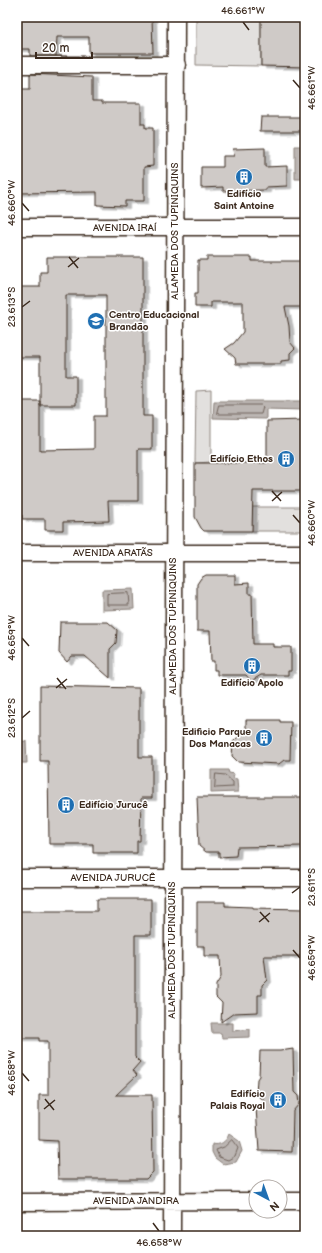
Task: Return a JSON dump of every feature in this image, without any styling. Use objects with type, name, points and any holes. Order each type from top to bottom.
[{"type":"street","name":"ALAMEDA DOS TUPINIQUINS","points":[[172,1236],[173,553],[177,65],[176,17]]},
{"type":"street","points":[[17,65],[177,65]]},
{"type":"street","name":"AVENIDA IRAÍ","points":[[17,227],[305,227]]},
{"type":"street","name":"AVENIDA ARATÃS","points":[[17,553],[305,553]]},
{"type":"street","name":"AVENIDA JURUCÊ","points":[[17,878],[305,878]]},
{"type":"street","name":"AVENIDA JANDIRA","points":[[17,1202],[248,1201]]},
{"type":"street","points":[[288,1201],[305,1201]]},
{"type":"shaded area","points":[[196,17],[261,17],[261,66],[196,65]]},
{"type":"shaded area","points":[[211,390],[211,462],[195,463],[196,391]]},
{"type":"shaded area","points":[[252,507],[305,507],[305,531],[252,531]]},
{"type":"water","points":[[295,146],[300,146],[305,149],[305,179],[295,179]]},
{"type":"water","points":[[214,401],[303,401],[303,410],[266,409],[266,419],[213,418]]},
{"type":"water","points":[[133,589],[134,609],[102,610],[102,590]]},
{"type":"water","points":[[26,741],[27,763],[17,763],[17,742]]},
{"type":"water","points":[[211,770],[228,770],[229,773],[234,774],[233,778],[237,779],[238,792],[211,793]]},
{"type":"water","points":[[211,1023],[233,1023],[233,1031],[250,1029],[250,1037],[222,1038],[221,1033],[212,1033]]},
{"type":"water","points":[[229,1134],[239,1141],[242,1151],[236,1162],[223,1164],[215,1158],[212,1152],[212,1144],[222,1143]]},
{"type":"building","points":[[17,17],[152,17],[153,53],[89,53],[89,37],[57,37],[56,56],[30,56],[30,49],[17,49]]},
{"type":"building","points":[[261,17],[305,17],[305,67],[261,66]]},
{"type":"building","points":[[30,74],[92,77],[92,101],[102,101],[102,103],[141,103],[141,124],[145,124],[145,128],[153,128],[153,166],[144,167],[144,201],[125,201],[125,206],[97,205],[97,192],[18,193],[17,89],[30,89]]},
{"type":"building","points":[[261,117],[305,117],[305,131],[260,131]]},
{"type":"building","name":"Edifício Saint Antoine","points":[[265,148],[265,167],[287,166],[287,186],[266,187],[266,190],[223,191],[223,187],[201,188],[201,167],[223,167],[223,156],[234,156],[233,149]]},
{"type":"building","points":[[47,257],[143,257],[143,416],[152,416],[152,449],[138,449],[138,501],[108,501],[109,521],[63,522],[63,530],[45,530],[45,519],[22,519],[22,515],[17,515],[17,401],[40,401],[40,357],[17,357],[17,287],[40,287],[40,272],[47,272]],"holes":[[[66,295],[106,295],[106,416],[94,416],[94,449],[40,450],[40,405],[76,405],[76,376],[66,376]]]},
{"type":"building","points":[[207,257],[252,257],[252,261],[302,261],[302,293],[305,293],[305,307],[285,307],[289,326],[290,342],[295,348],[290,353],[290,360],[281,361],[281,364],[236,364],[235,358],[225,349],[234,343],[243,332],[243,302],[211,302],[211,307],[195,307],[195,293],[198,293],[198,260],[207,260]]},
{"type":"building","points":[[304,420],[304,491],[253,491],[252,531],[204,531],[195,517],[195,463],[267,463],[267,421]]},
{"type":"building","points":[[206,575],[235,575],[235,584],[249,583],[249,594],[252,594],[253,644],[273,644],[273,647],[291,647],[291,671],[288,671],[288,675],[261,675],[251,681],[246,675],[217,675],[217,670],[214,670],[214,661],[211,661],[210,631],[197,631],[197,584],[201,578]]},
{"type":"building","points":[[60,622],[108,622],[117,630],[116,643],[110,649],[110,678],[85,656],[72,656],[67,662],[59,653]]},
{"type":"building","points":[[40,686],[139,688],[139,757],[152,757],[152,798],[141,798],[140,841],[137,841],[137,853],[93,853],[93,844],[49,844],[48,761],[40,761]]},
{"type":"building","name":"Edificio Parque Dos Manacas","points":[[246,720],[280,720],[280,722],[291,722],[290,760],[284,760],[279,764],[238,762],[232,756],[233,742],[240,735],[240,730],[246,730]]},
{"type":"building","points":[[197,797],[305,797],[305,846],[237,847],[236,856],[219,857],[219,852],[206,852],[199,846]]},
{"type":"building","points":[[97,899],[151,899],[151,935],[135,935],[135,1057],[140,1062],[133,1070],[137,1075],[116,1095],[152,1095],[153,1172],[146,1179],[58,1179],[57,1141],[39,1140],[39,1095],[48,1095],[48,1041],[39,1041],[39,1038],[17,1038],[17,911],[97,911]]},
{"type":"building","points":[[197,902],[225,902],[225,906],[253,908],[305,909],[305,956],[264,956],[267,980],[262,985],[262,995],[258,995],[258,1012],[234,1013],[221,1022],[222,1003],[216,997],[216,985],[221,977],[220,956],[204,956],[204,946],[197,946]]},
{"type":"building","name":"Edifício Palais Royal","points":[[293,1049],[294,1092],[298,1096],[299,1104],[293,1111],[292,1152],[259,1151],[256,1108],[265,1101],[256,1094],[257,1079],[259,1076],[260,1051],[280,1051]]},
{"type":"place","name":"Edifício Saint Antoine","points":[[244,177]]},
{"type":"place","name":"Centro Educacional Brandão","points":[[96,321]]},
{"type":"place","name":"Edifício Ethos","points":[[286,459]]},
{"type":"place","name":"Edifício Apolo","points":[[252,666]]},
{"type":"place","name":"Edificio Parque Dos Manacas","points":[[264,738]]},
{"type":"place","name":"Edifício Jurucê","points":[[66,805]]},
{"type":"place","name":"Edifício Palais Royal","points":[[278,1100]]}]
